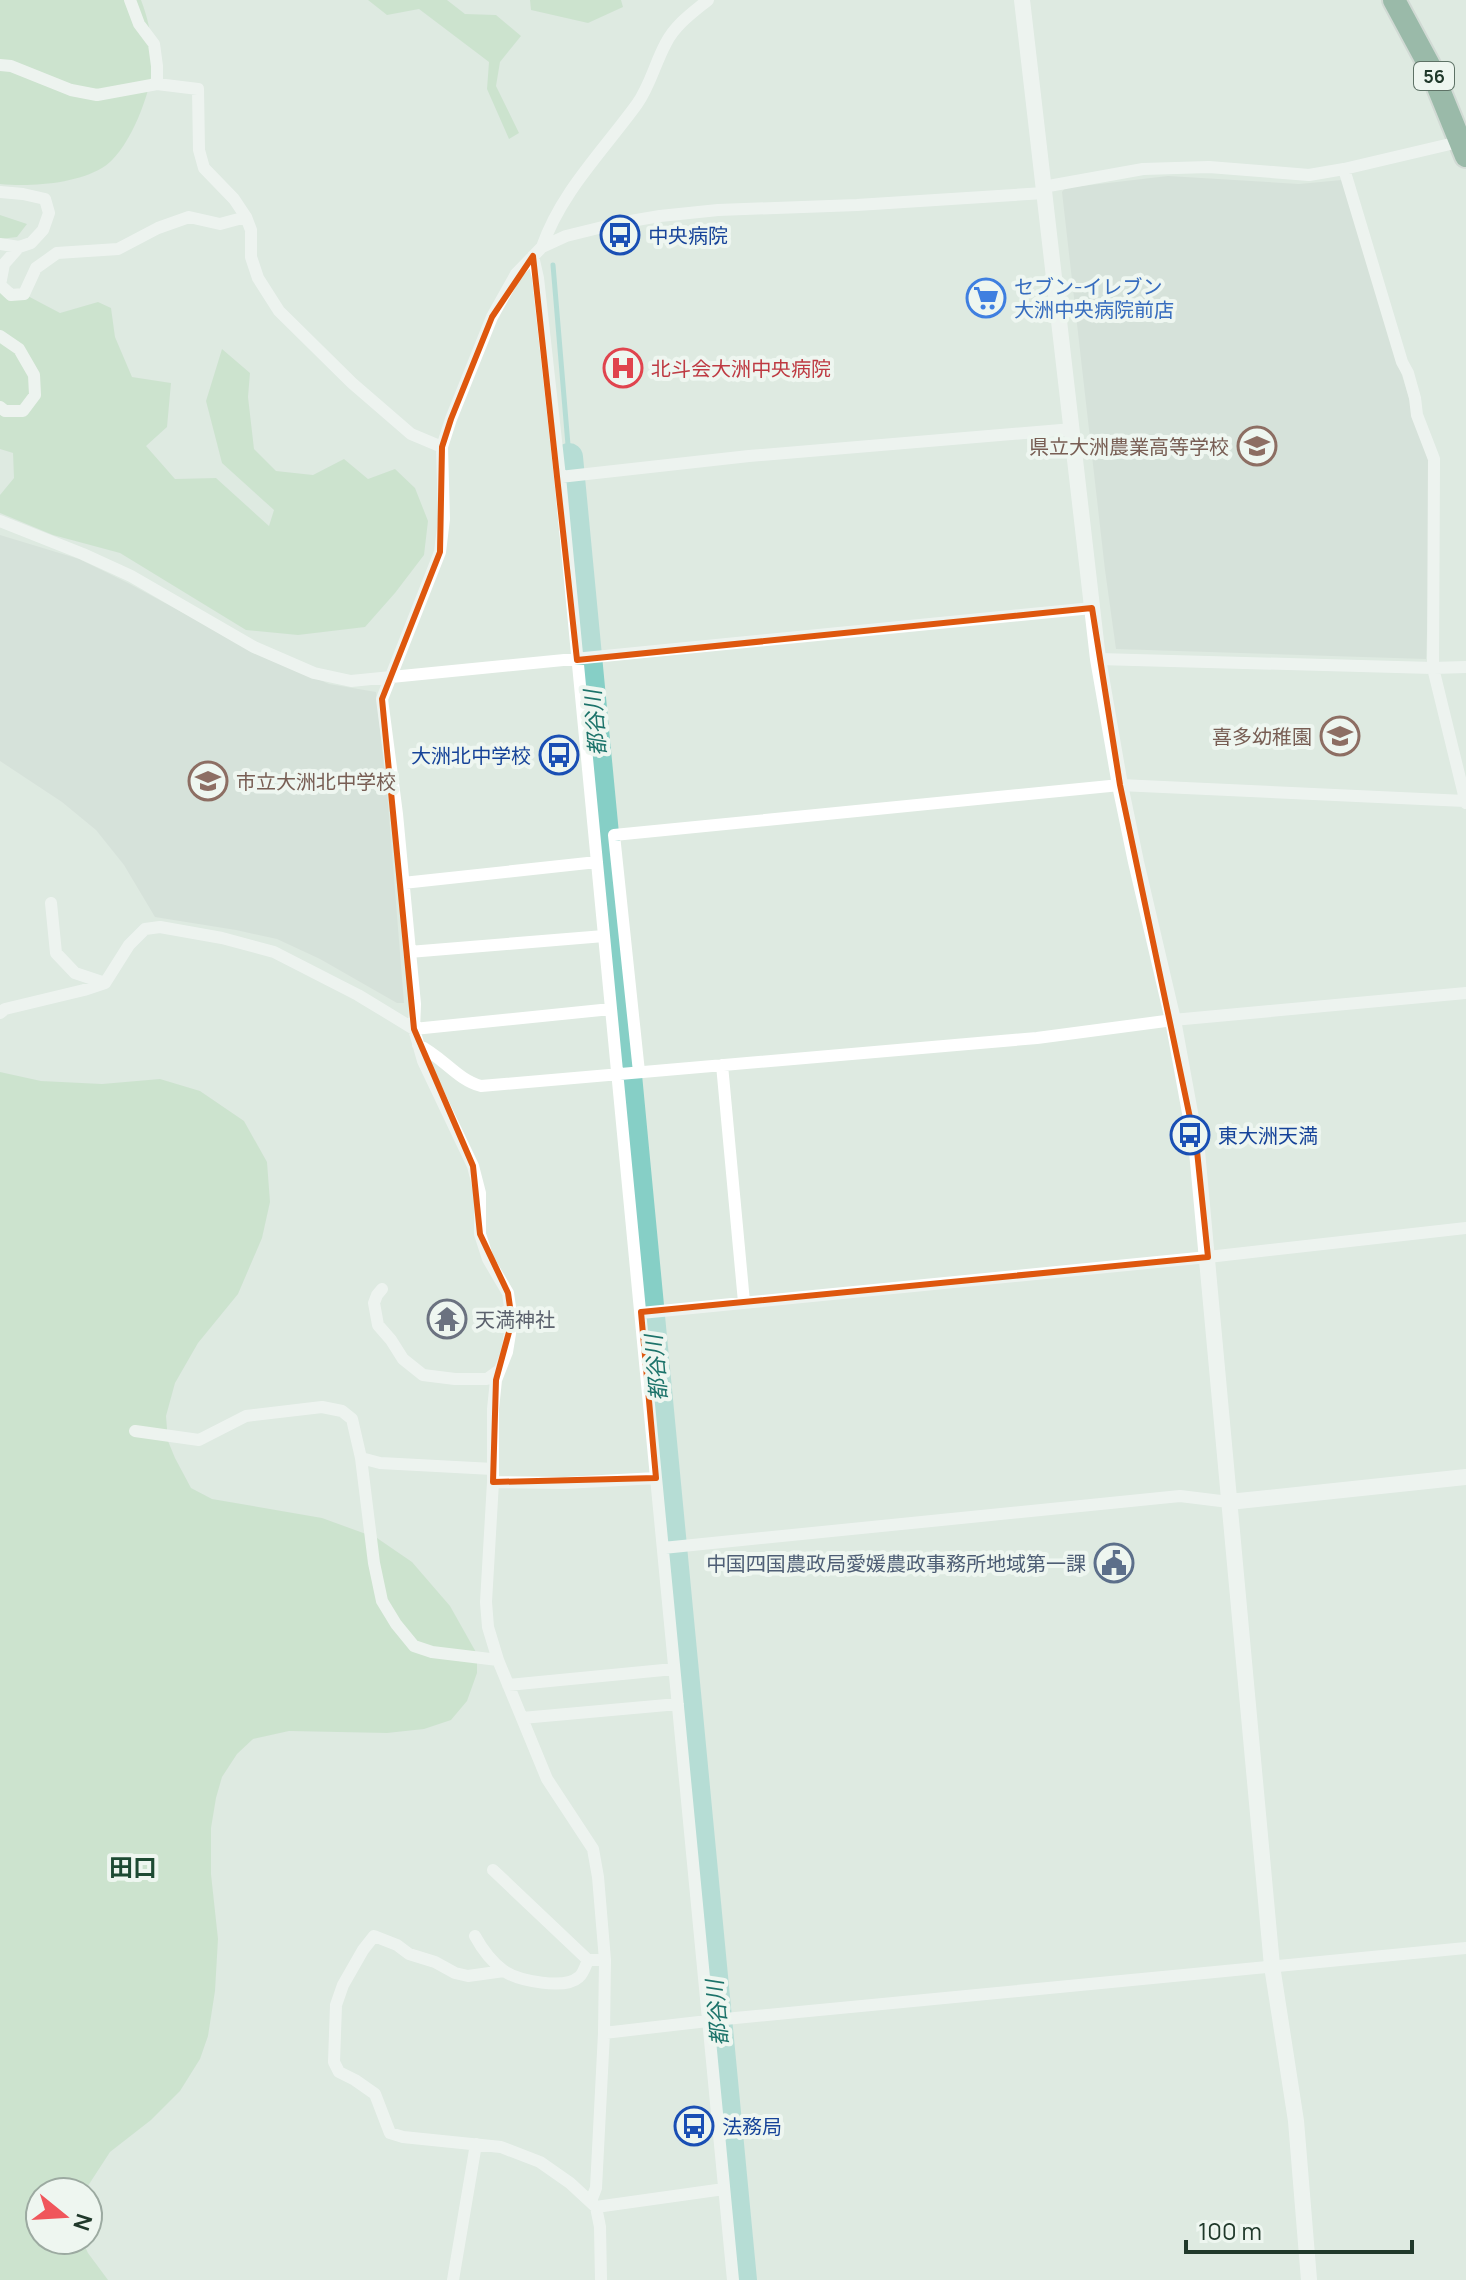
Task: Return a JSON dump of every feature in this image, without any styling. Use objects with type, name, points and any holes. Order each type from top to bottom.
[{"type":"highway","name":"56","points":[[1394,0],[1429,65],[1464,146]]},
{"type":"street","points":[[130,0],[139,24],[154,44],[157,84]]},
{"type":"street","points":[[708,0],[682,21],[666,41],[639,102],[586,169],[551,223],[538,251],[538,278],[568,477],[629,1073],[648,1312],[656,1478],[670,1547],[674,1669],[715,2021],[724,2189],[733,2280]]},
{"type":"street","points":[[1022,0],[1098,659],[1120,785],[1173,1020],[1197,1151],[1272,1966],[1296,2121],[1309,2280]]},
{"type":"street","points":[[0,65],[11,66],[71,90],[97,95],[157,84],[198,89],[199,150],[204,168],[234,199],[246,217],[251,230],[251,257],[258,278],[279,311],[352,383],[411,434],[442,447]]},
{"type":"street","points":[[601,2280],[600,2227],[594,2204],[605,1960],[598,1877],[593,1849],[547,1779],[498,1660],[488,1627],[486,1602],[493,1409],[496,1380],[507,1352],[512,1321],[508,1293],[488,1259],[480,1234],[480,1193],[473,1166],[423,1061],[414,1029],[415,1004],[382,699],[440,552],[444,519],[442,447],[492,317],[516,274],[538,251],[566,236],[619,223],[718,210],[857,205],[1044,190],[1143,169],[1209,167],[1309,175],[1464,146]]},
{"type":"street","points":[[605,836],[1120,785],[1466,802],[1433,668],[1434,459],[1417,415],[1408,373],[1402,362],[1344,169]]},
{"type":"street","points":[[0,192],[45,199],[49,213],[43,230],[31,243],[19,247],[0,244]]},
{"type":"street","points":[[19,247],[4,264],[0,285],[11,295],[24,294],[36,268],[57,253],[118,249],[158,228],[189,217],[220,224],[246,217]]},
{"type":"street","points":[[0,336],[19,349],[34,375],[35,395],[23,411],[5,411],[0,407]]},
{"type":"street","points":[[568,477],[749,456],[1073,429]]},
{"type":"street","points":[[0,521],[131,576],[254,647],[314,673],[351,681],[1092,608]]},
{"type":"street","points":[[1098,659],[1466,667]]},
{"type":"street","points":[[605,836],[597,862],[611,1009],[629,1073]]},
{"type":"street","points":[[403,883],[597,862]]},
{"type":"street","points":[[51,903],[56,953],[75,973],[105,983]]},
{"type":"street","points":[[0,1013],[5,1009],[105,983],[129,945],[145,929],[160,927],[222,938],[274,952],[358,995],[414,1029],[611,1009]]},
{"type":"street","points":[[409,952],[604,936]]},
{"type":"street","points":[[418,1045],[434,1053],[469,1083],[481,1086],[1037,1038],[1173,1020],[1466,993]]},
{"type":"street","points":[[722,1065],[744,1302]]},
{"type":"street","points":[[648,1312],[1208,1257],[1466,1228]]},
{"type":"street","points":[[382,1289],[374,1303],[378,1325],[403,1359],[423,1375],[487,1379],[501,1369]]},
{"type":"street","points":[[135,1431],[199,1440],[246,1416],[322,1407],[342,1411],[352,1419],[361,1458],[382,1601],[396,1624],[414,1646],[432,1652],[498,1660]]},
{"type":"street","points":[[361,1458],[380,1463],[565,1483],[656,1478]]},
{"type":"street","points":[[670,1547],[1180,1496],[1229,1502],[1466,1477]]},
{"type":"street","points":[[508,1685],[674,1669]]},
{"type":"street","points":[[522,1718],[678,1704]]},
{"type":"street","points":[[493,1870],[588,1960],[605,1960]]},
{"type":"street","points":[[504,1971],[468,1976],[455,1973],[374,1936],[363,1950],[343,1985],[336,2005],[334,2062],[339,2072],[375,2094],[390,2133],[501,2147],[540,2162],[594,2204],[724,2189]]},
{"type":"street","points":[[475,1936],[504,1971],[519,1978],[563,1984],[579,1977],[588,1960]]},
{"type":"street","points":[[604,2033],[1466,1948]]},
{"type":"street","points":[[453,2280],[476,2144]]},
{"type":"highlighted area","points":[[533,256],[577,660],[1092,608],[1120,785],[1197,1151],[1208,1257],[641,1312],[656,1478],[493,1482],[496,1380],[512,1321],[508,1293],[480,1234],[473,1166],[414,1029],[382,699],[440,552],[442,447],[451,419],[492,317]]},
{"type":"shaded area","name":"県立大洲農業高等学校","points":[[1168,176],[1299,184],[1342,180],[1433,476],[1426,659],[1116,649],[1062,192],[1065,188]]},
{"type":"shaded area","name":"市立大洲北中学校","points":[[0,535],[79,559],[250,649],[329,684],[376,692],[404,1003],[397,1003],[320,959],[277,939],[155,917],[124,865],[96,830],[62,802],[0,761]]},
{"type":"green space","points":[[0,0],[141,0],[152,45],[150,84],[128,139],[102,168],[79,178],[52,183],[0,184]]},
{"type":"green space","points":[[368,0],[447,0],[465,14],[496,15],[521,36],[500,62],[496,86],[519,133],[509,139],[487,89],[489,62],[419,9],[387,15]]},
{"type":"green space","points":[[530,0],[621,0],[623,7],[588,23],[531,10]]},
{"type":"green space","points":[[0,215],[27,224],[17,237],[0,239]]},
{"type":"green space","points":[[0,285],[60,313],[98,302],[111,308],[115,337],[132,377],[171,383],[167,427],[146,446],[175,479],[216,478],[269,526],[274,510],[222,463],[206,401],[222,349],[250,373],[248,397],[254,449],[276,471],[313,475],[344,459],[368,479],[395,469],[415,488],[428,521],[424,555],[365,627],[298,635],[246,630],[120,553],[53,535],[0,513],[0,495],[14,478],[13,453],[0,449]]},
{"type":"green space","points":[[0,1072],[41,1081],[102,1084],[160,1079],[200,1091],[244,1121],[267,1162],[270,1202],[262,1238],[238,1294],[198,1343],[175,1383],[166,1416],[168,1441],[191,1488],[212,1499],[322,1518],[377,1538],[412,1562],[450,1606],[477,1654],[477,1673],[467,1701],[451,1720],[424,1729],[387,1733],[289,1731],[253,1739],[237,1754],[222,1777],[211,1828],[211,1874],[218,1939],[215,1991],[208,2036],[200,2059],[180,2091],[151,2120],[110,2152],[94,2176],[24,2176],[24,2256],[90,2256],[108,2280],[0,2280]]},
{"type":"waterway","points":[[553,265],[569,457]]},
{"type":"waterway","name":"都谷川","points":[[569,457],[743,2280]]},
{"type":"place","name":"中央病院","points":[[620,235]]},
{"type":"place","name":"セブン-イレブン 大洲中央病院前店","points":[[986,298]]},
{"type":"place","name":"北斗会大洲中央病院","points":[[623,368]]},
{"type":"place","name":"県立大洲農業高等学校","points":[[1257,446]]},
{"type":"place","name":"喜多幼稚園","points":[[1340,736]]},
{"type":"place","name":"大洲北中学校","points":[[559,755]]},
{"type":"place","name":"市立大洲北中学校","points":[[208,781]]},
{"type":"place","name":"東大洲天満","points":[[1190,1135]]},
{"type":"place","name":"天満神社","points":[[447,1319]]},
{"type":"place","name":"中国四国農政局愛媛農政事務所地域第一課","points":[[1114,1563]]},
{"type":"place","name":"法務局","points":[[694,2126]]},
{"type":"district","name":"田口","points":[[133,1866]]}]
